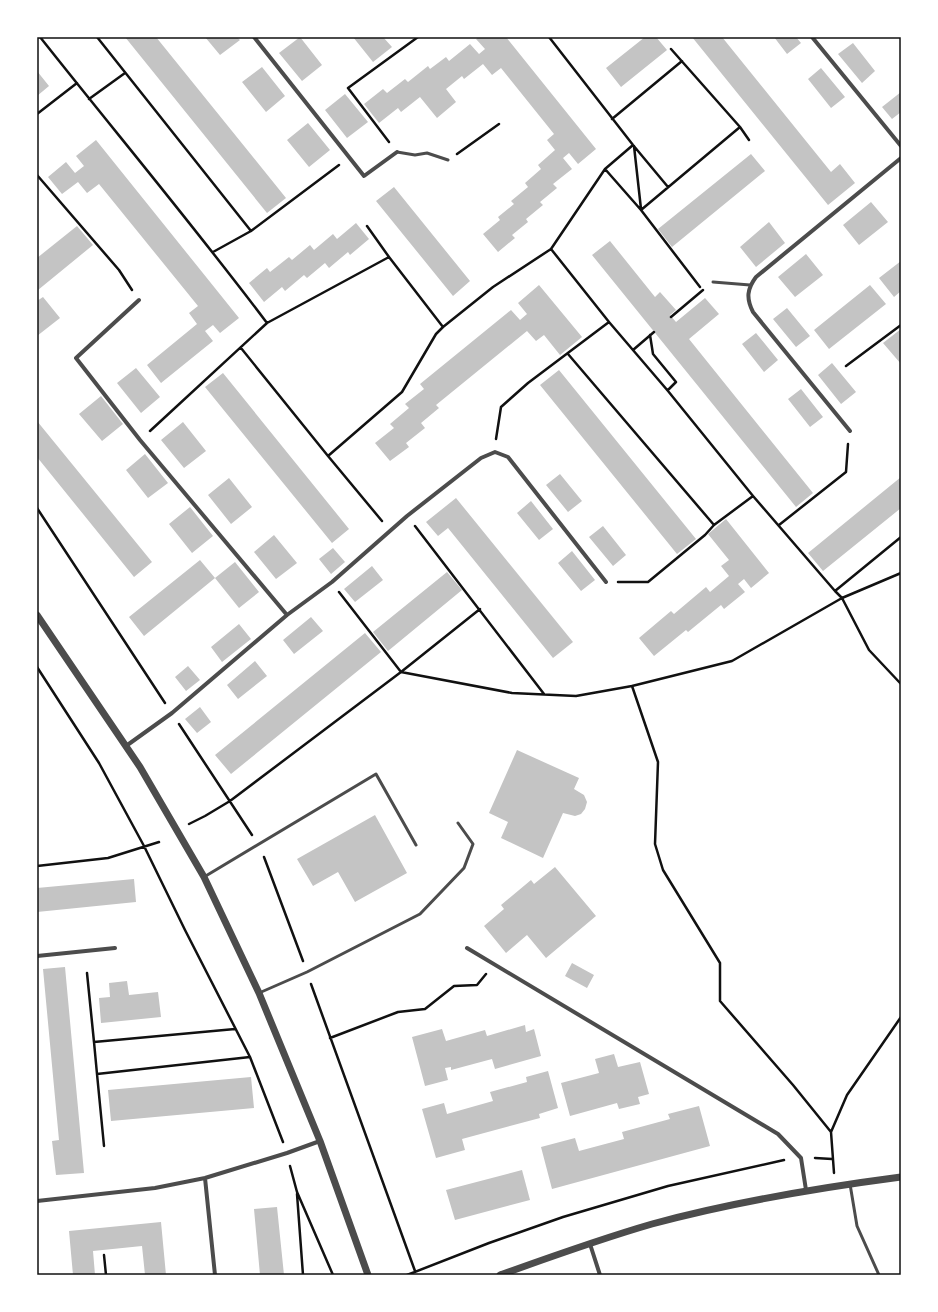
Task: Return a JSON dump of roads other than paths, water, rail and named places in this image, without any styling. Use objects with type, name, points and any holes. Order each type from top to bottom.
[{"type":"street","points":[[254,37],[364,176],[397,152]]},
{"type":"street","points":[[812,37],[901,146]]},
{"type":"street","points":[[850,431],[753,312],[749,305],[748,299],[750,285],[756,277],[901,158]]},
{"type":"street","points":[[139,300],[76,358],[140,440],[287,615]]},
{"type":"street","points":[[126,746],[172,713],[287,615],[332,582],[407,516],[481,458],[494,452],[508,457],[606,582]]},
{"type":"street","points":[[37,615],[140,767],[204,877],[259,993],[320,1141],[368,1275]]},
{"type":"street","points":[[37,956],[116,948]]},
{"type":"street","points":[[467,948],[778,1134],[801,1158],[806,1190]]},
{"type":"street","points":[[37,1201],[155,1188],[205,1178],[287,1153],[320,1141]]},
{"type":"street","points":[[500,1275],[651,1224],[718,1208],[806,1190],[901,1177]]},
{"type":"street","points":[[205,1178],[215,1275]]},
{"type":"street","points":[[590,1244],[600,1275]]},
{"type":"lane","points":[[397,152],[415,155],[427,153],[448,160]]},
{"type":"lane","points":[[713,282],[750,285]]},
{"type":"lane","points":[[204,877],[376,774],[416,846]]},
{"type":"lane","points":[[259,993],[307,972],[420,914],[464,868],[473,844],[458,823]]},
{"type":"lane","points":[[850,1184],[857,1226],[879,1275]]}]
